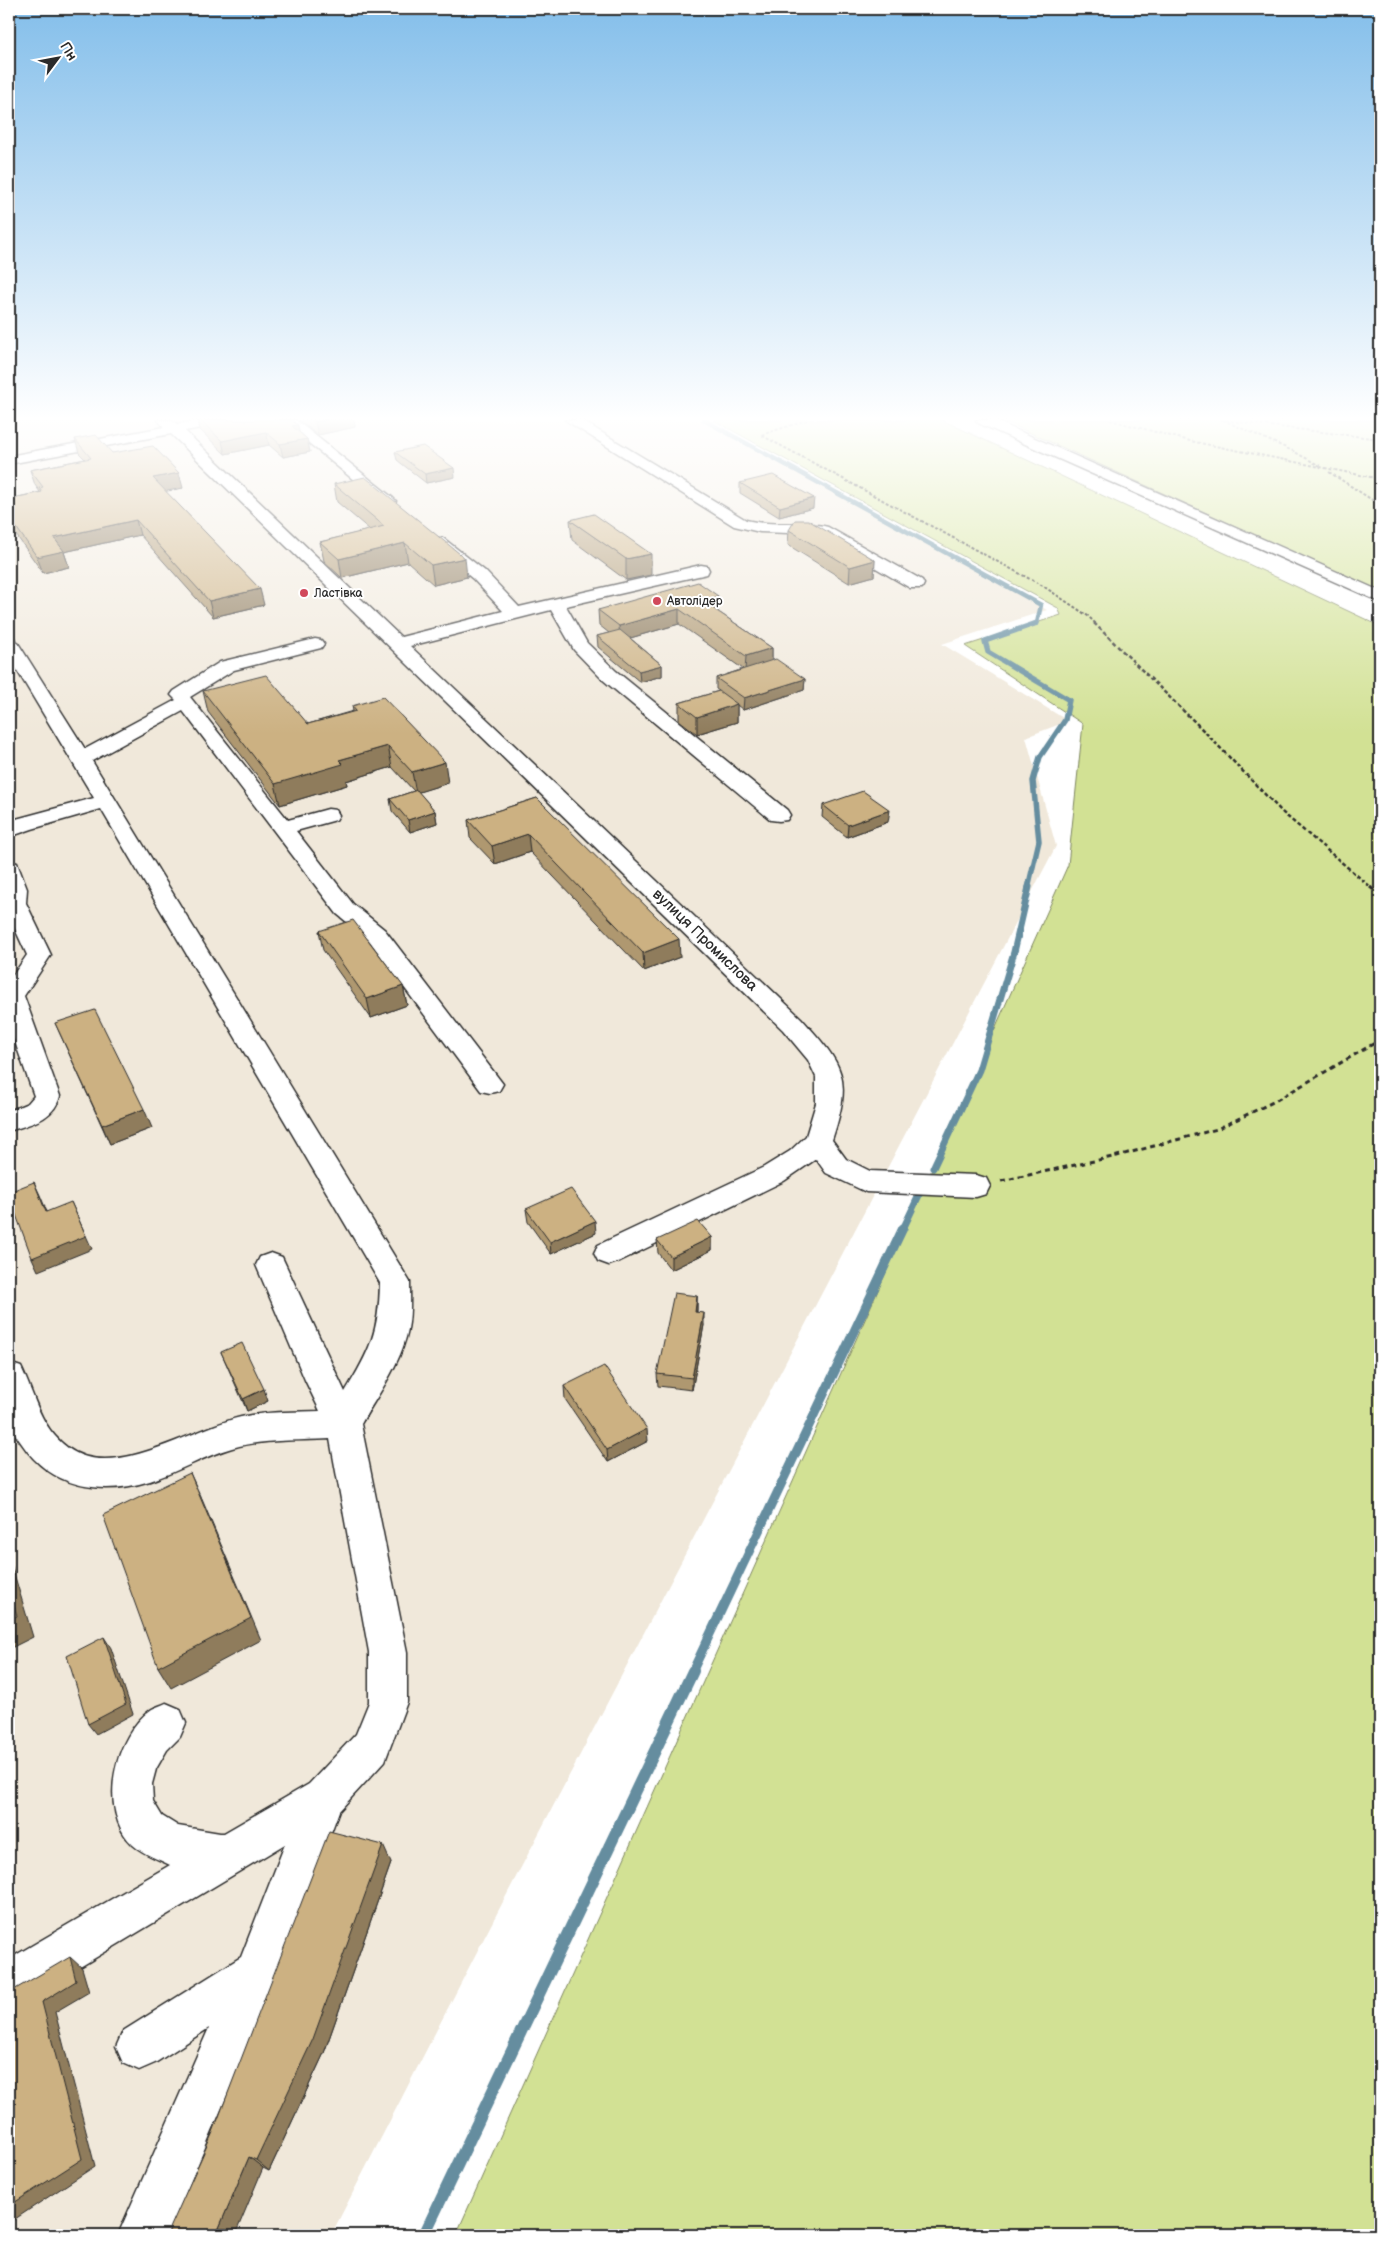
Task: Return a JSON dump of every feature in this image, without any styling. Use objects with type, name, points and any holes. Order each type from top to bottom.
[{"type":"street","name":"вулиця Промислова","points":[[274,525],[792,1024],[828,1068],[832,1089],[828,1113],[818,1141]]},
{"type":"street","points":[[745,525],[756,529],[805,527],[822,530],[916,584]]},
{"type":"street","points":[[1218,525],[1380,597]]},
{"type":"street","points":[[425,531],[479,575],[515,613]]},
{"type":"street","points":[[397,644],[515,613],[700,570]]},
{"type":"street","points":[[556,604],[580,646],[610,675],[778,815]]},
{"type":"street","points":[[9,642],[107,801],[395,1282],[392,1331],[380,1358],[344,1423]]},
{"type":"street","points":[[81,759],[183,699],[227,666],[316,644]]},
{"type":"street","points":[[171,679],[183,699],[345,909],[377,935],[490,1084]]},
{"type":"street","points":[[9,831],[24,824],[107,801]]},
{"type":"street","points":[[283,828],[328,815]]},
{"type":"street","points":[[9,868],[16,889],[14,903],[39,955],[11,996],[47,1096],[46,1102],[41,1108],[9,1121]]},
{"type":"street","points":[[609,1253],[774,1174],[800,1158],[818,1141],[836,1166],[866,1181],[976,1186]]},
{"type":"street","points":[[9,1984],[323,1798],[371,1747],[388,1702],[388,1652],[344,1423],[321,1380],[270,1265]]},
{"type":"street","points":[[9,1377],[16,1421],[52,1457],[75,1469],[105,1474],[148,1466],[215,1439],[241,1431],[278,1426],[325,1426],[344,1423]]},
{"type":"street","points":[[166,1723],[156,1731],[137,1762],[131,1784],[132,1805],[142,1825],[163,1841],[197,1852],[228,1854]]},
{"type":"street","points":[[144,2235],[257,1972],[323,1798]]},
{"type":"street","points":[[139,2047],[257,1972]]},
{"type":"path","points":[[929,525],[1043,586],[1088,616],[1284,813],[1380,895]]},
{"type":"path","points":[[976,1186],[1117,1156],[1217,1129],[1275,1101],[1380,1040]]},
{"type":"shaded area","points":[[9,525],[892,525],[1047,610],[942,644],[1068,721],[1026,737],[1056,846],[482,1942],[331,2235],[9,2235]]},
{"type":"green space","points":[[905,525],[1165,525],[1380,626],[1380,2235],[456,2235],[1068,865],[1083,724],[965,646],[1061,615],[1058,608]]},
{"type":"green space","points":[[1232,525],[1380,525],[1380,592]]},
{"type":"building","points":[[14,525],[114,525],[54,538],[64,551],[37,557]]},
{"type":"building","points":[[140,525],[198,525],[260,589],[209,601]]},
{"type":"building","points":[[382,525],[424,525],[465,558],[431,565],[405,543],[339,559],[320,542],[384,526]]},
{"type":"building","points":[[577,525],[609,525],[651,554],[626,559]]},
{"type":"building","points":[[792,525],[816,525],[875,560],[850,567],[789,530]]},
{"type":"building","points":[[698,582],[718,596],[702,601],[772,648],[746,656],[679,609],[619,626],[598,610]]},
{"type":"building","points":[[620,630],[662,665],[639,671],[597,636]]},
{"type":"building","points":[[776,659],[805,679],[744,698],[716,678]]},
{"type":"building","points":[[266,675],[308,724],[356,711],[352,706],[383,697],[445,762],[412,772],[388,746],[339,760],[343,764],[275,784],[203,691]]},
{"type":"building","points":[[719,691],[737,704],[697,717],[679,703]]},
{"type":"building","points":[[417,790],[435,811],[408,820],[390,799]]},
{"type":"building","points":[[863,791],[890,810],[848,825],[823,805]]},
{"type":"building","points":[[537,798],[679,939],[643,953],[528,834],[492,846],[468,820]]},
{"type":"building","points":[[353,920],[403,986],[367,999],[319,931]]},
{"type":"building","points":[[95,1010],[144,1109],[102,1125],[55,1023]]},
{"type":"building","points":[[34,1182],[46,1212],[71,1202],[86,1236],[32,1258],[9,1192]]},
{"type":"building","points":[[571,1189],[595,1221],[550,1242],[526,1209]]},
{"type":"building","points":[[698,1221],[712,1237],[671,1257],[657,1240]]},
{"type":"building","points":[[674,1293],[697,1296],[695,1312],[704,1313],[692,1378],[657,1374]]},
{"type":"building","points":[[242,1343],[264,1389],[243,1399],[221,1352]]},
{"type":"building","points":[[604,1366],[647,1429],[607,1450],[564,1386]]},
{"type":"building","points":[[190,1473],[251,1618],[158,1667],[103,1515]]},
{"type":"building","points":[[9,1588],[17,1616],[9,1620]]},
{"type":"building","points":[[104,1637],[126,1704],[88,1724],[67,1656]]},
{"type":"building","points":[[329,1831],[383,1845],[313,2039],[256,2160],[249,2157],[216,2235],[167,2235],[213,2132]]},
{"type":"building","points":[[70,1957],[76,1981],[42,2002],[82,2159],[9,2206],[9,1992]]},
{"type":"waterway","points":[[895,525],[1041,605],[1037,623]]},
{"type":"waterway","points":[[1028,888],[1039,841],[1033,781],[1040,757],[1065,720],[1069,700],[988,652],[985,641],[1037,623]]},
{"type":"waterway","points":[[933,1168],[979,1070],[1014,952],[1029,887]]},
{"type":"waterway","points":[[903,1229],[921,1191]]},
{"type":"waterway","points":[[692,1672],[903,1228]]},
{"type":"waterway","points":[[424,2235],[693,1671]]},
{"type":"place","name":"Ластівка","points":[[304,593]]},
{"type":"place","name":"Автолідер","points":[[657,601]]}]
